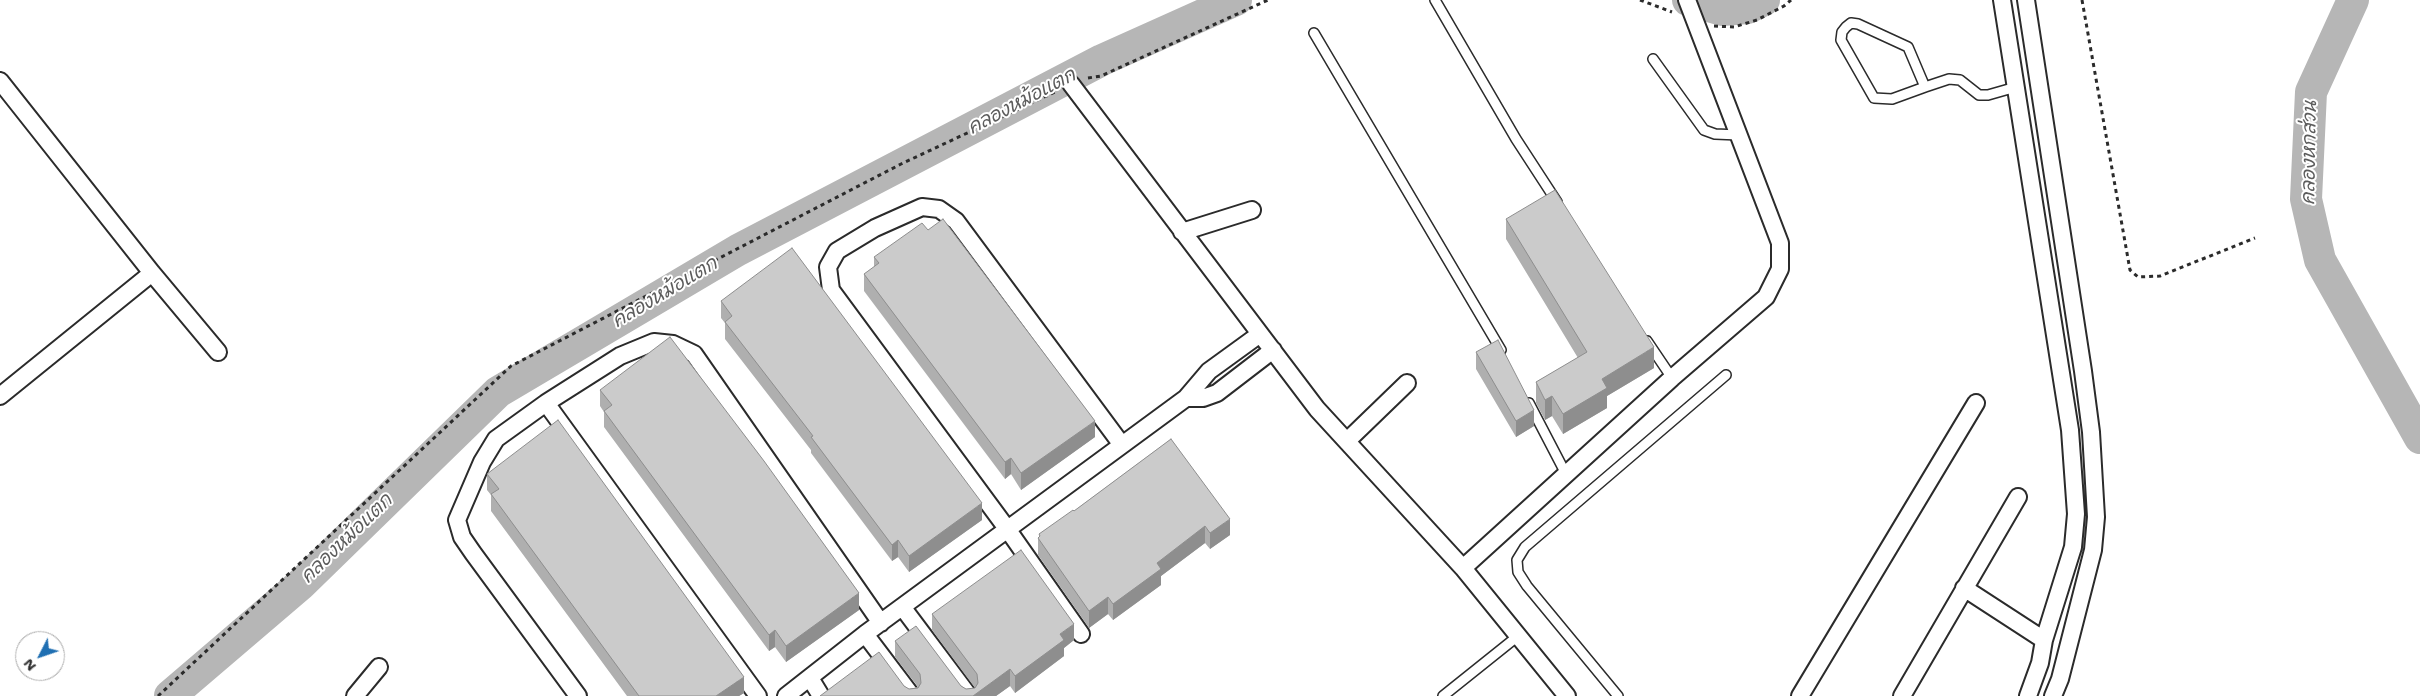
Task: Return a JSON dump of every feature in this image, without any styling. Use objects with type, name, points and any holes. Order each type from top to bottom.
[{"type":"street","points":[[1464,568],[1672,378],[1766,297],[1780,268],[1780,243],[1687,0]]},
{"type":"street","points":[[2002,0],[2070,430],[2076,514],[2072,547],[2044,640],[2040,663],[2028,696]]},
{"type":"street","points":[[2026,0],[2091,432],[2096,517],[2093,550],[2060,679],[2053,696]]},
{"type":"street","points":[[0,81],[152,273],[218,352]]},
{"type":"street","points":[[1071,84],[1318,409],[1464,568],[1567,696]]},
{"type":"street","points":[[1081,634],[1008,530],[831,290],[828,267],[837,251],[876,228],[922,207],[939,209],[956,221],[1122,445]]},
{"type":"street","points":[[1182,232],[1252,210]]},
{"type":"street","points":[[2040,235],[2061,229]]},
{"type":"street","points":[[0,396],[152,273]]},
{"type":"street","points":[[786,696],[865,634],[903,608],[1186,398],[1209,371],[1260,334]]},
{"type":"street","points":[[578,696],[473,554],[462,537],[457,520],[482,462],[496,439],[546,403],[620,356],[654,342],[673,344],[694,354],[881,624]]},
{"type":"street","points":[[1186,398],[1203,398],[1217,392],[1273,350]]},
{"type":"street","points":[[1347,441],[1407,383]]},
{"type":"street","points":[[546,403],[758,696]]},
{"type":"street","points":[[1800,696],[1976,403]]},
{"type":"street","points":[[2070,430],[2091,432]]},
{"type":"street","points":[[1902,696],[2018,497]]},
{"type":"street","points":[[1964,588],[2044,640]]},
{"type":"street","points":[[903,608],[969,696]]},
{"type":"street","points":[[865,634],[912,696]]},
{"type":"street","points":[[355,696],[379,667]]},
{"type":"street","points":[[810,678],[821,696]]},
{"type":"lane","points":[[1435,0],[1516,139],[1564,213]]},
{"type":"lane","points":[[1925,87],[1908,47],[1858,24],[1851,23],[1846,27],[1841,40],[1874,98],[1892,99],[1949,79],[1960,80],[1979,95],[1988,96],[2016,87]]},
{"type":"lane","points":[[1314,33],[1507,361]]},
{"type":"lane","points":[[1653,59],[1704,130],[1716,134],[1739,135]]},
{"type":"lane","points":[[1640,329],[1672,378]]},
{"type":"lane","points":[[1618,696],[1528,586],[1518,572],[1517,560],[1525,547],[1726,375]]},
{"type":"lane","points":[[1526,396],[1566,474]]},
{"type":"lane","points":[[1443,696],[1518,636]]},
{"type":"path","points":[[1071,84],[1090,77],[1102,76],[1268,0]]},
{"type":"path","points":[[1640,0],[1675,12]]},
{"type":"path","points":[[1709,24],[1734,28],[1757,20],[1784,6],[1791,0]]},
{"type":"path","points":[[2082,0],[2130,270],[2138,277],[2160,276],[2255,238]]},
{"type":"building","points":[[1555,190],[1654,347],[1602,379],[1607,388],[1563,414],[1552,396],[1545,400],[1536,382],[1587,352],[1506,219]]},
{"type":"building","points":[[943,219],[1095,421],[1021,473],[1011,458],[1005,462],[864,274],[879,263],[874,257],[922,223],[928,230]]},
{"type":"building","points":[[792,248],[982,503],[909,556],[898,540],[892,545],[811,437],[813,436],[725,322],[732,316],[721,301]]},
{"type":"building","points":[[670,337],[764,461],[859,593],[786,646],[775,630],[769,635],[604,411],[612,405],[600,390]]},
{"type":"building","points":[[1498,340],[1534,410],[1516,421],[1476,352]]},
{"type":"building","points":[[558,420],[744,677],[716,696],[639,696],[491,494],[499,489],[487,474]]},
{"type":"building","points":[[1171,439],[1230,519],[1210,533],[1205,526],[1157,563],[1161,569],[1113,604],[1108,597],[1089,611],[1038,538],[1039,534],[1074,511]]},
{"type":"building","points":[[1021,550],[1074,624],[1060,634],[1064,640],[1015,676],[1010,669],[973,696],[820,696],[879,652],[904,686],[909,689],[918,688],[921,683],[920,674],[895,641],[916,626],[961,686],[966,689],[975,688],[978,683],[977,674],[932,614]]},
{"type":"waterway","name":"คลองหม้อแตก","points":[[170,696],[301,584],[498,392],[738,250],[1102,60],[1236,0]]},
{"type":"waterway","name":"คลองหม้อแตก","points":[[1688,0],[1722,10],[1748,8],[1764,0]]},
{"type":"waterway","name":"คลองหกส่วน","points":[[2353,0],[2311,92],[2306,199],[2320,260],[2420,438]]}]
